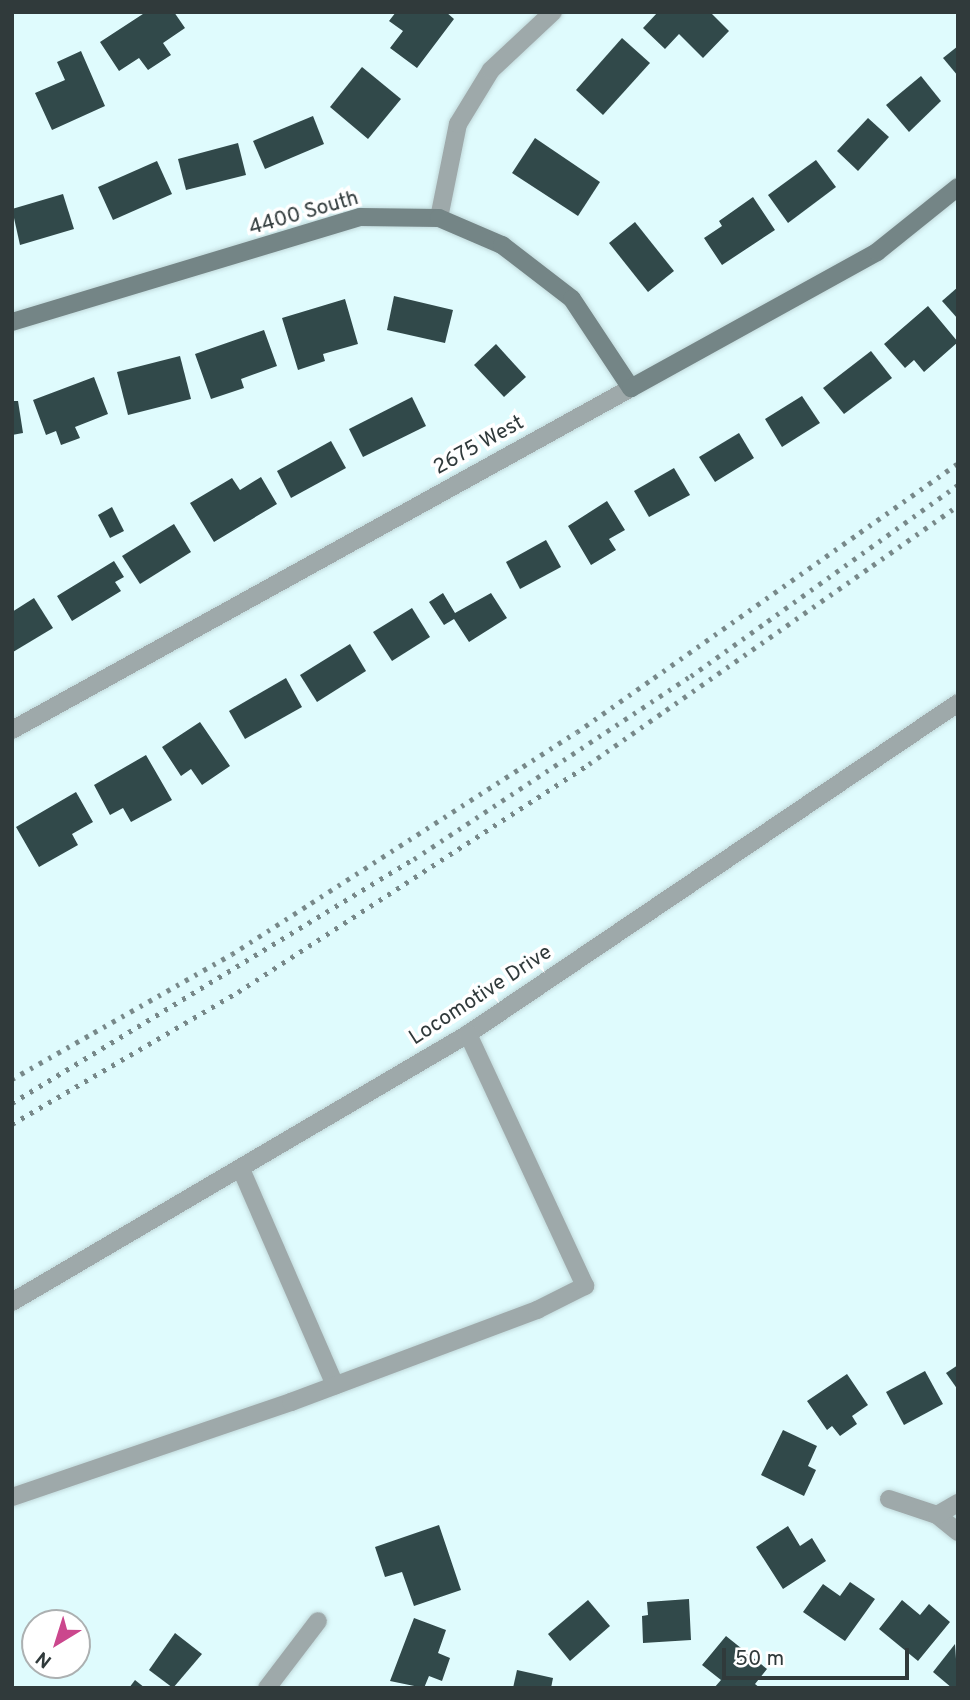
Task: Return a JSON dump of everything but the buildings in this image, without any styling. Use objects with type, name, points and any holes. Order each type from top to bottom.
[{"type":"street","points":[[439,218],[458,124],[491,70],[553,12]]},
{"type":"street","name":"2675 West","points":[[12,730],[877,252],[958,187]]},
{"type":"street","name":"4400 South","points":[[12,322],[360,217],[439,218],[502,244],[572,299],[631,388]]},
{"type":"street","name":"Locomotive Drive","points":[[12,1302],[468,1034],[958,703]]},
{"type":"street","points":[[12,1497],[335,1385],[537,1310],[585,1286],[468,1034]]},
{"type":"street","points":[[241,1169],[335,1385]]},
{"type":"street","points":[[889,1499],[937,1516],[958,1532]]},
{"type":"street","points":[[937,1516],[958,1503]]},
{"type":"street","points":[[267,1688],[318,1621]]},
{"type":"railway","points":[[12,1079],[232,954],[577,732],[958,463]]},
{"type":"railway","points":[[12,1103],[414,859],[691,676],[958,485]]},
{"type":"railway","points":[[12,1124],[238,992],[589,764],[958,506]]}]
